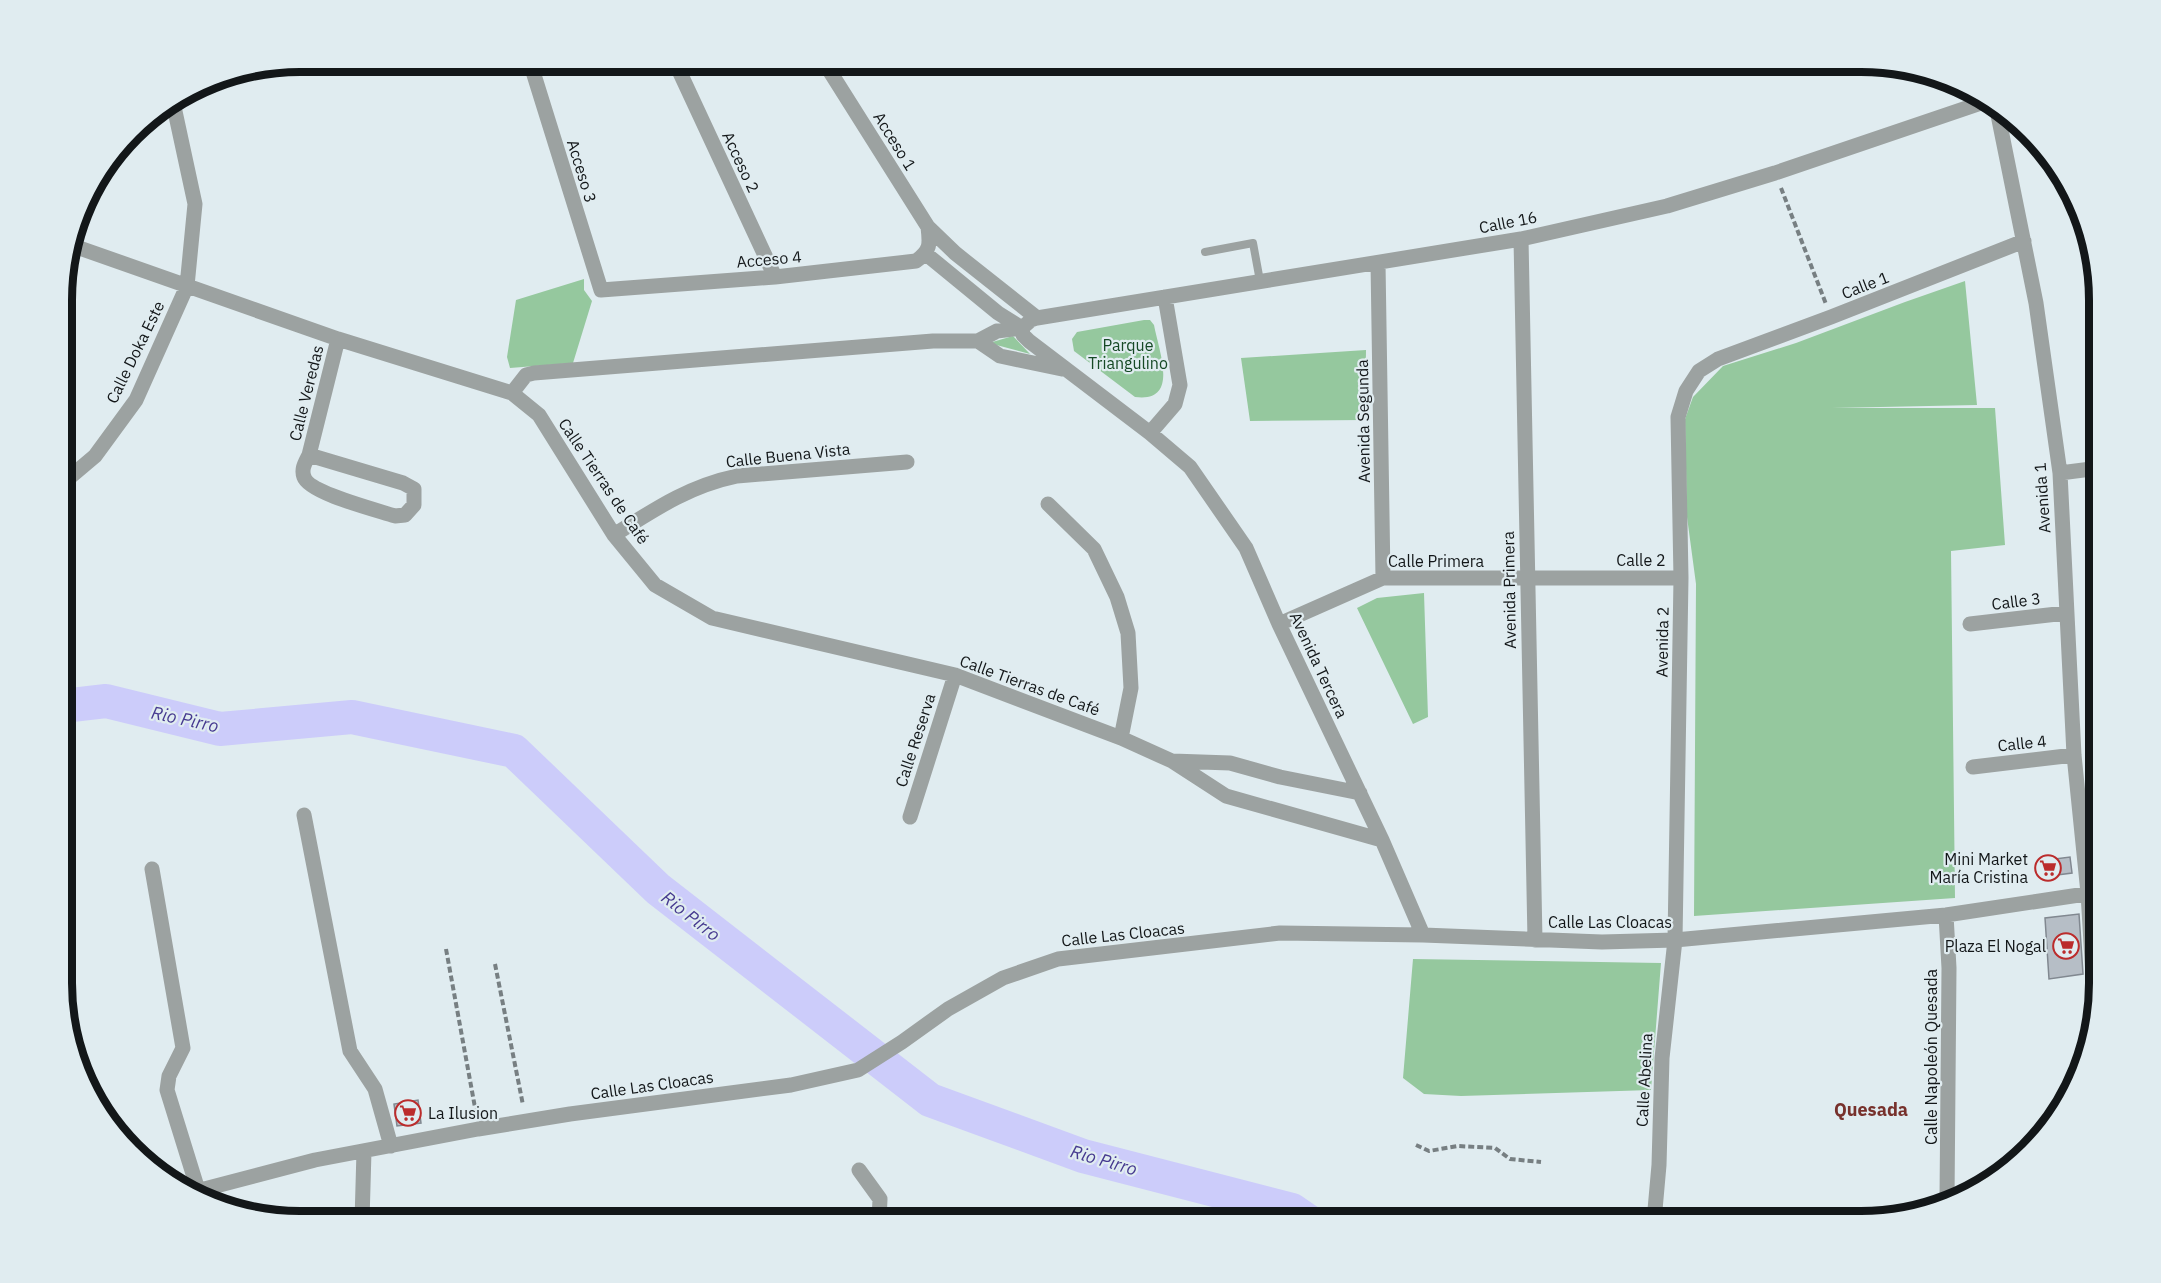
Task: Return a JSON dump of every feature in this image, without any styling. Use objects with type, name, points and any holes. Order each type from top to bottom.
[{"type":"street","name":"Acceso 3","points":[[533,72],[601,290]]},
{"type":"street","name":"Acceso 2","points":[[680,72],[775,277]]},
{"type":"street","name":"Acceso 1","points":[[830,72],[928,241]]},
{"type":"street","name":"Calle 16","points":[[1022,328],[1037,318],[1521,239],[1667,206],[1775,173],[1977,104]]},
{"type":"street","name":"Calle Doka Este","points":[[72,475],[95,456],[136,400],[187,286],[195,204],[175,109]]},
{"type":"street","name":"Avenida 1","points":[[1999,118],[2036,303],[2060,473],[2074,755],[2089,863]]},
{"type":"street","name":"Avenida Primera","points":[[1521,239],[1535,940]]},
{"type":"street","name":"Acceso 4","points":[[601,290],[775,277],[916,261],[928,241]]},
{"type":"street","points":[[928,241],[955,253],[1037,318]]},
{"type":"street","name":"Avenida Tercera","points":[[928,241],[998,313],[1022,328],[1023,335],[1029,341],[1150,433],[1190,467],[1246,548],[1279,624],[1382,840],[1423,935]]},
{"type":"street","name":"Calle 1","points":[[1718,359],[1831,318],[2024,241]]},
{"type":"street","name":"Calle Tierras de Café","points":[[78,248],[338,339],[512,393],[539,415],[614,535],[656,585],[712,618],[955,675],[1121,738],[1172,761],[1226,796],[1382,840]]},
{"type":"street","name":"Avenida Segunda","points":[[1378,263],[1383,578]]},
{"type":"street","points":[[1150,433],[1175,404],[1180,385],[1165,297]]},
{"type":"street","points":[[512,393],[526,375],[534,373],[933,341],[978,341],[997,331],[1022,328]]},
{"type":"street","name":"Calle Veredas","points":[[309,455],[403,483],[414,489],[414,505],[405,515],[395,516],[316,490],[304,478],[303,468],[309,455],[338,339]]},
{"type":"street","points":[[978,341],[1000,356],[1069,370]]},
{"type":"street","name":"Avenida 2","points":[[1674,940],[1681,578],[1678,417],[1686,392],[1699,371],[1718,359]]},
{"type":"street","name":"Calle Buena Vista","points":[[614,535],[669,501],[710,482],[737,476],[907,462]]},
{"type":"street","points":[[2060,473],[2089,469]]},
{"type":"street","points":[[1048,504],[1094,549],[1117,597],[1128,633],[1131,688],[1121,738]]},
{"type":"street","name":"Calle Primera","points":[[1279,624],[1383,578],[1601,578]]},
{"type":"street","name":"Calle 2","points":[[1601,578],[1681,578]]},
{"type":"street","name":"Calle 3","points":[[1970,624],[2066,613]]},
{"type":"street","name":"Calle Reserva","points":[[909,817],[955,675]]},
{"type":"street","name":"Calle 4","points":[[1973,766],[2074,755]]},
{"type":"street","name":"Calle Tierras de Café","points":[[1172,761],[1230,763],[1280,777],[1360,793]]},
{"type":"street","points":[[304,815],[350,1051],[375,1089],[391,1146]]},
{"type":"street","points":[[152,868],[183,1048],[169,1076],[167,1090],[191,1183]]},
{"type":"street","name":"Calle Las Cloacas","points":[[203,1190],[315,1160],[478,1129],[791,1085],[858,1070],[948,1009],[1003,978],[1058,959],[1280,933],[1423,935],[1602,942],[1674,940],[1946,915],[2089,893]]},
{"type":"street","name":"Calle Napoleón Quesada","points":[[1946,915],[1949,968],[1947,1194]]},
{"type":"street","name":"Calle Abelina","points":[[1655,1211],[1659,1165],[1662,1058],[1674,940]]},
{"type":"street","points":[[362,1211],[364,1151]]},
{"type":"street","points":[[859,1170],[880,1199],[879,1211]]},
{"type":"lane","points":[[1205,252],[1253,243],[1260,281]]},
{"type":"path","points":[[1775,173],[1831,318]]},
{"type":"path","points":[[446,949],[478,1129]]},
{"type":"path","points":[[495,964],[526,1121]]},
{"type":"path","points":[[1416,1145],[1429,1151],[1458,1146],[1495,1148],[1510,1159],[1541,1162]]},
{"type":"green space","points":[[584,279],[584,290],[592,301],[573,363],[510,368],[507,357],[516,300]]},
{"type":"green space","points":[[1965,281],[1977,405],[1832,408],[1995,408],[2005,545],[1951,551],[1955,898],[1694,916],[1696,584],[1687,517],[1685,419],[1693,397],[1723,366],[1796,343]]},
{"type":"green space","name":"Parque Triangulino","points":[[1150,320],[1154,325],[1162,361],[1162,384],[1158,392],[1149,397],[1135,397],[1074,351],[1072,339],[1077,332]]},
{"type":"green space","points":[[1013,336],[1030,354],[989,343]]},
{"type":"green space","points":[[1366,350],[1365,420],[1250,421],[1241,358]]},
{"type":"green space","points":[[1424,593],[1428,717],[1413,724],[1357,608],[1377,598]]},
{"type":"green space","points":[[1413,959],[1661,963],[1651,1090],[1461,1096],[1424,1094],[1403,1078]]},
{"type":"building","points":[[2070,857],[2072,873],[2042,877],[2040,861]]},
{"type":"building","name":"Plaza El Nogal","points":[[2079,914],[2083,974],[2049,979],[2045,918]]},
{"type":"building","name":"La Ilusion","points":[[418,1100],[421,1123],[397,1126],[394,1104]]},
{"type":"waterway","name":"Rio Pirro","points":[[72,705],[106,701],[220,729],[352,717],[514,751],[658,889],[930,1100],[1083,1156],[1293,1211]]},
{"type":"place","name":"Mini Market María Cristina","points":[[2048,868]]},
{"type":"place","name":"Plaza El Nogal","points":[[2066,946]]},
{"type":"place","name":"La Ilusion","points":[[408,1113]]},
{"type":"district","name":"Quesada","points":[[1871,1109]]}]
